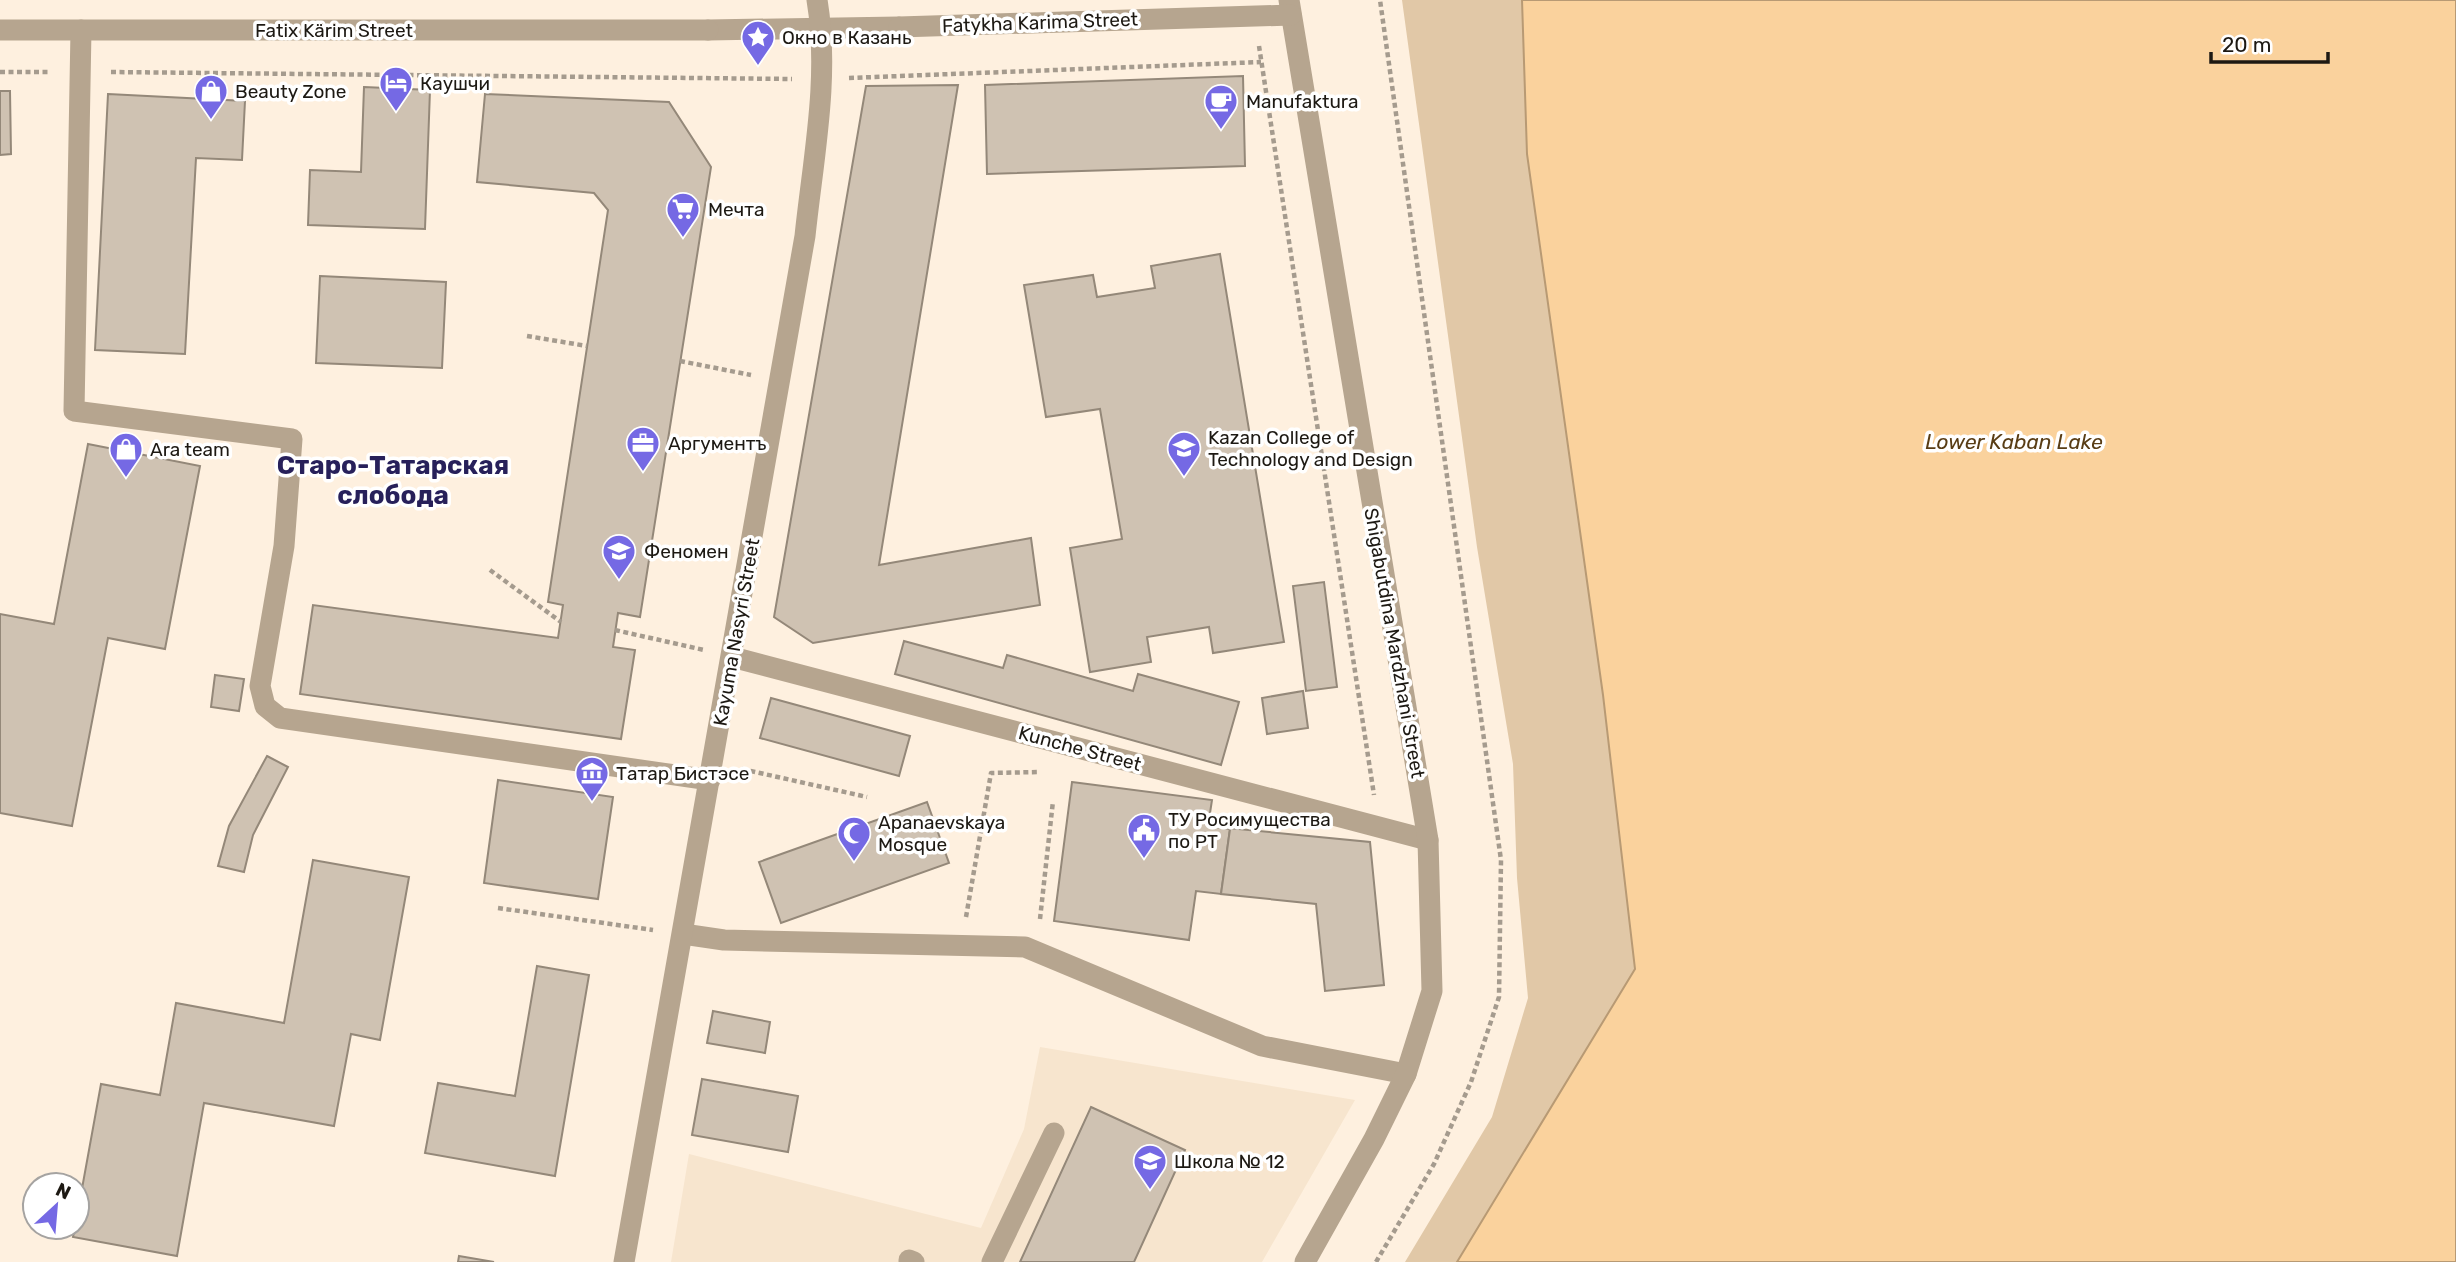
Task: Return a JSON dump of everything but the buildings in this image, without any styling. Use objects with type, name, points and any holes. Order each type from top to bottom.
[{"type":"street","name":"Kayuma Nasyri Street","points":[[624,1262],[805,236],[821,79],[822,28],[817,0]]},
{"type":"street","name":"Fatykha Karima Street","points":[[0,30],[708,30],[899,27],[1254,16],[1290,7]]},
{"type":"street","name":"Shigabutdina Mardzhani Street","points":[[1290,7],[1428,840],[1432,991],[1406,1074],[1374,1139],[1305,1262]]},
{"type":"street","points":[[81,30],[74,411],[292,439],[284,546],[260,686],[265,706],[280,718],[712,772]]},
{"type":"street","name":"Kunche Street","points":[[732,657],[1428,840]]},
{"type":"street","points":[[683,934],[724,940],[1025,947],[1262,1046],[1406,1074]]},
{"type":"street","points":[[992,1262],[1054,1132]]},
{"type":"street","points":[[909,1262],[914,1262]]},
{"type":"path","points":[[1376,1262],[1434,1164],[1471,1082],[1499,996],[1501,860],[1380,0]]},
{"type":"path","points":[[1254,16],[1376,803]]},
{"type":"path","points":[[0,72],[821,79],[1261,62]]},
{"type":"path","points":[[527,335],[587,346]]},
{"type":"path","points":[[680,361],[780,380]]},
{"type":"path","points":[[489,570],[561,622]]},
{"type":"path","points":[[615,630],[732,657]]},
{"type":"path","points":[[712,772],[867,797]]},
{"type":"path","points":[[961,946],[991,773],[1044,772]]},
{"type":"path","points":[[1036,951],[1053,800]]},
{"type":"path","points":[[498,908],[683,934]]},
{"type":"shaded area","points":[[1402,0],[1522,0],[1527,154],[1603,695],[1635,969],[1457,1262],[1405,1262],[1492,1117],[1528,998],[1517,878],[1513,764],[1477,547]]},
{"type":"shaded area","name":"Школа № 12","points":[[1040,1047],[1355,1100],[1262,1262],[671,1262],[689,1154],[981,1228],[1024,1129]]},
{"type":"water","name":"Lower Kaban Lake","points":[[1522,0],[2456,0],[2456,1262],[1457,1262],[1635,969],[1603,695],[1527,154]]},
{"type":"place","name":"Окно в Казань","points":[[758,67]]},
{"type":"place","name":"Каушчи","points":[[396,113]]},
{"type":"place","name":"Beauty Zone","points":[[211,121]]},
{"type":"place","name":"Manufaktura","points":[[1221,131]]},
{"type":"place","name":"Мечта","points":[[683,239]]},
{"type":"place","name":"Аргументъ","points":[[643,473]]},
{"type":"place","name":"Kazan College of Technology and Design","points":[[1184,478]]},
{"type":"place","name":"Ara team","points":[[126,479]]},
{"type":"place","name":"Феномен","points":[[619,581]]},
{"type":"place","name":"Татар Бистэсе","points":[[592,803]]},
{"type":"place","name":"ТУ Росимущества по РТ","points":[[1144,860]]},
{"type":"place","name":"Apanaevskaya Mosque","points":[[854,863]]},
{"type":"place","name":"Школа № 12","points":[[1150,1191]]},
{"type":"district","name":"Старо-Татарская слобода","points":[[393,480]]}]
